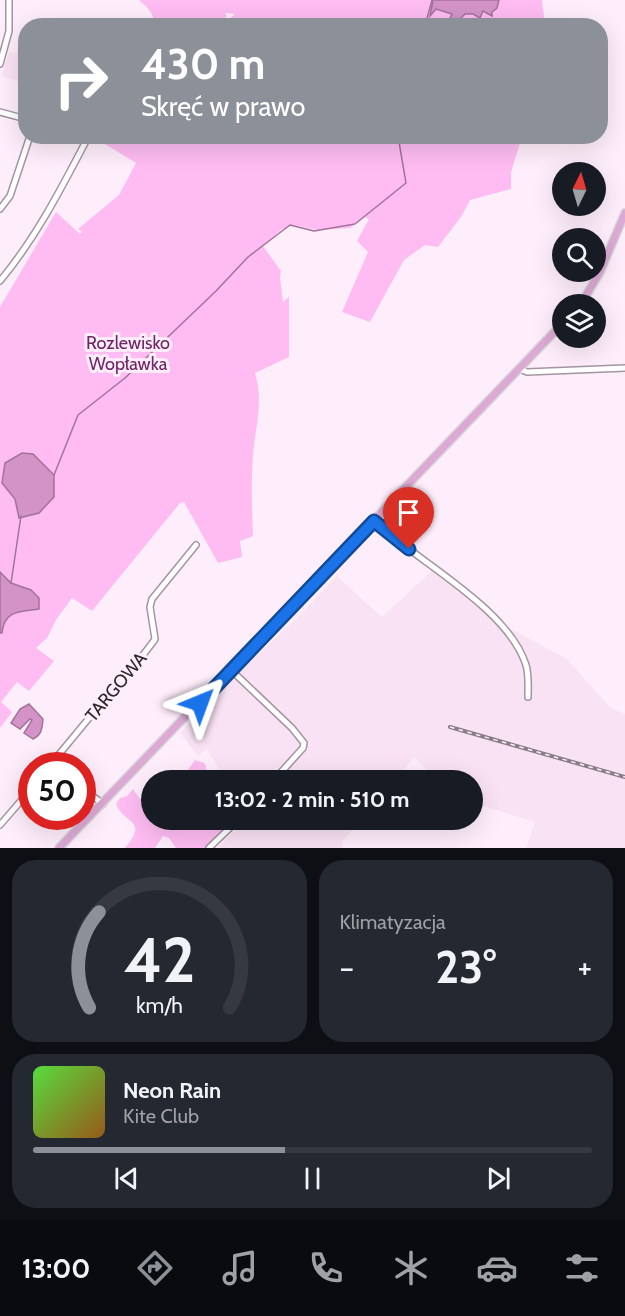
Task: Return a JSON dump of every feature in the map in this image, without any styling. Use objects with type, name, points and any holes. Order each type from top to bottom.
[{"type":"main road","points":[[587,294],[600,272],[625,213]]},
{"type":"main road","points":[[59,848],[552,335]]},
{"type":"street","points":[[0,64],[8,39],[9,0]]},
{"type":"street","points":[[0,35],[8,39]]},
{"type":"street","points":[[0,112],[18,117]]},
{"type":"street","points":[[0,209],[10,196],[27,144]]},
{"type":"street","points":[[0,281],[18,259],[52,207],[84,144]]},
{"type":"street","points":[[520,369],[527,372],[625,368]]},
{"type":"street","points":[[374,521],[440,572],[502,626],[513,639],[525,665],[528,698]]},
{"type":"street","name":"TARGOWA","points":[[62,752],[155,639],[150,607],[152,599],[196,545]]},
{"type":"street","points":[[231,670],[297,733],[304,743],[303,748],[283,770]]},
{"type":"street","points":[[96,799],[103,804]]},
{"type":"street","points":[[0,825],[18,804]]},
{"type":"street","points":[[209,848],[228,830]]},
{"type":"shaded area","points":[[433,0],[499,0],[492,16],[483,11],[480,18],[473,14],[465,14],[461,18],[450,18],[452,14],[436,9],[430,16]]},
{"type":"shaded area","points":[[9,51],[18,53],[18,82],[2,76]]},
{"type":"shaded area","points":[[22,453],[33,454],[54,475],[54,497],[39,513],[19,518],[15,499],[2,483],[5,463]]},
{"type":"shaded area","points":[[432,571],[491,618],[567,659],[611,708],[625,714],[625,848],[526,848],[535,822],[483,806],[483,770],[427,770],[414,757],[403,770],[220,770],[207,749],[198,756],[180,733],[337,576],[382,617]]},
{"type":"shaded area","points":[[0,572],[11,583],[31,590],[39,598],[39,609],[10,616],[3,625],[2,633],[0,633]]},
{"type":"shaded area","points":[[29,704],[43,719],[40,733],[33,739],[24,733],[32,720],[30,719],[20,729],[11,723],[20,709]]},
{"type":"shaded area","points":[[235,830],[352,830],[342,842],[343,848],[218,848]]},
{"type":"green space","points":[[139,0],[542,0],[544,18],[230,18],[235,14],[225,13],[227,16],[225,18],[153,18],[150,11]]},
{"type":"green space","name":"Rozlewisko Wopławka","points":[[105,144],[520,144],[511,172],[511,189],[470,200],[461,217],[438,247],[425,245],[404,260],[370,322],[342,312],[368,252],[357,241],[369,219],[364,217],[350,228],[318,230],[294,225],[281,230],[263,246],[281,271],[283,302],[289,297],[289,357],[255,373],[259,404],[252,466],[253,536],[240,541],[242,557],[218,563],[184,502],[180,503],[92,611],[72,598],[56,620],[47,638],[36,648],[54,661],[29,691],[17,682],[1,702],[12,712],[0,728],[0,307],[56,212],[80,234],[82,232],[78,229],[119,195],[136,163]]},
{"type":"green space","points":[[195,760],[206,766],[206,770],[188,770]]},
{"type":"green space","points":[[133,789],[141,799],[141,830],[225,830],[205,848],[176,848],[169,838],[163,836],[155,848],[125,848],[132,839],[135,827],[116,804],[120,798],[127,796]]},
{"type":"waterway","points":[[427,18],[432,0]]},
{"type":"waterway","points":[[54,475],[78,415],[125,378],[248,257],[290,225],[314,231],[355,224],[406,183],[399,144]]},
{"type":"waterway","points":[[11,583],[21,516]]},
{"type":"railway","points":[[450,727],[625,777]]},
{"type":"route","points":[[200,703],[374,521],[409,549]]}]
